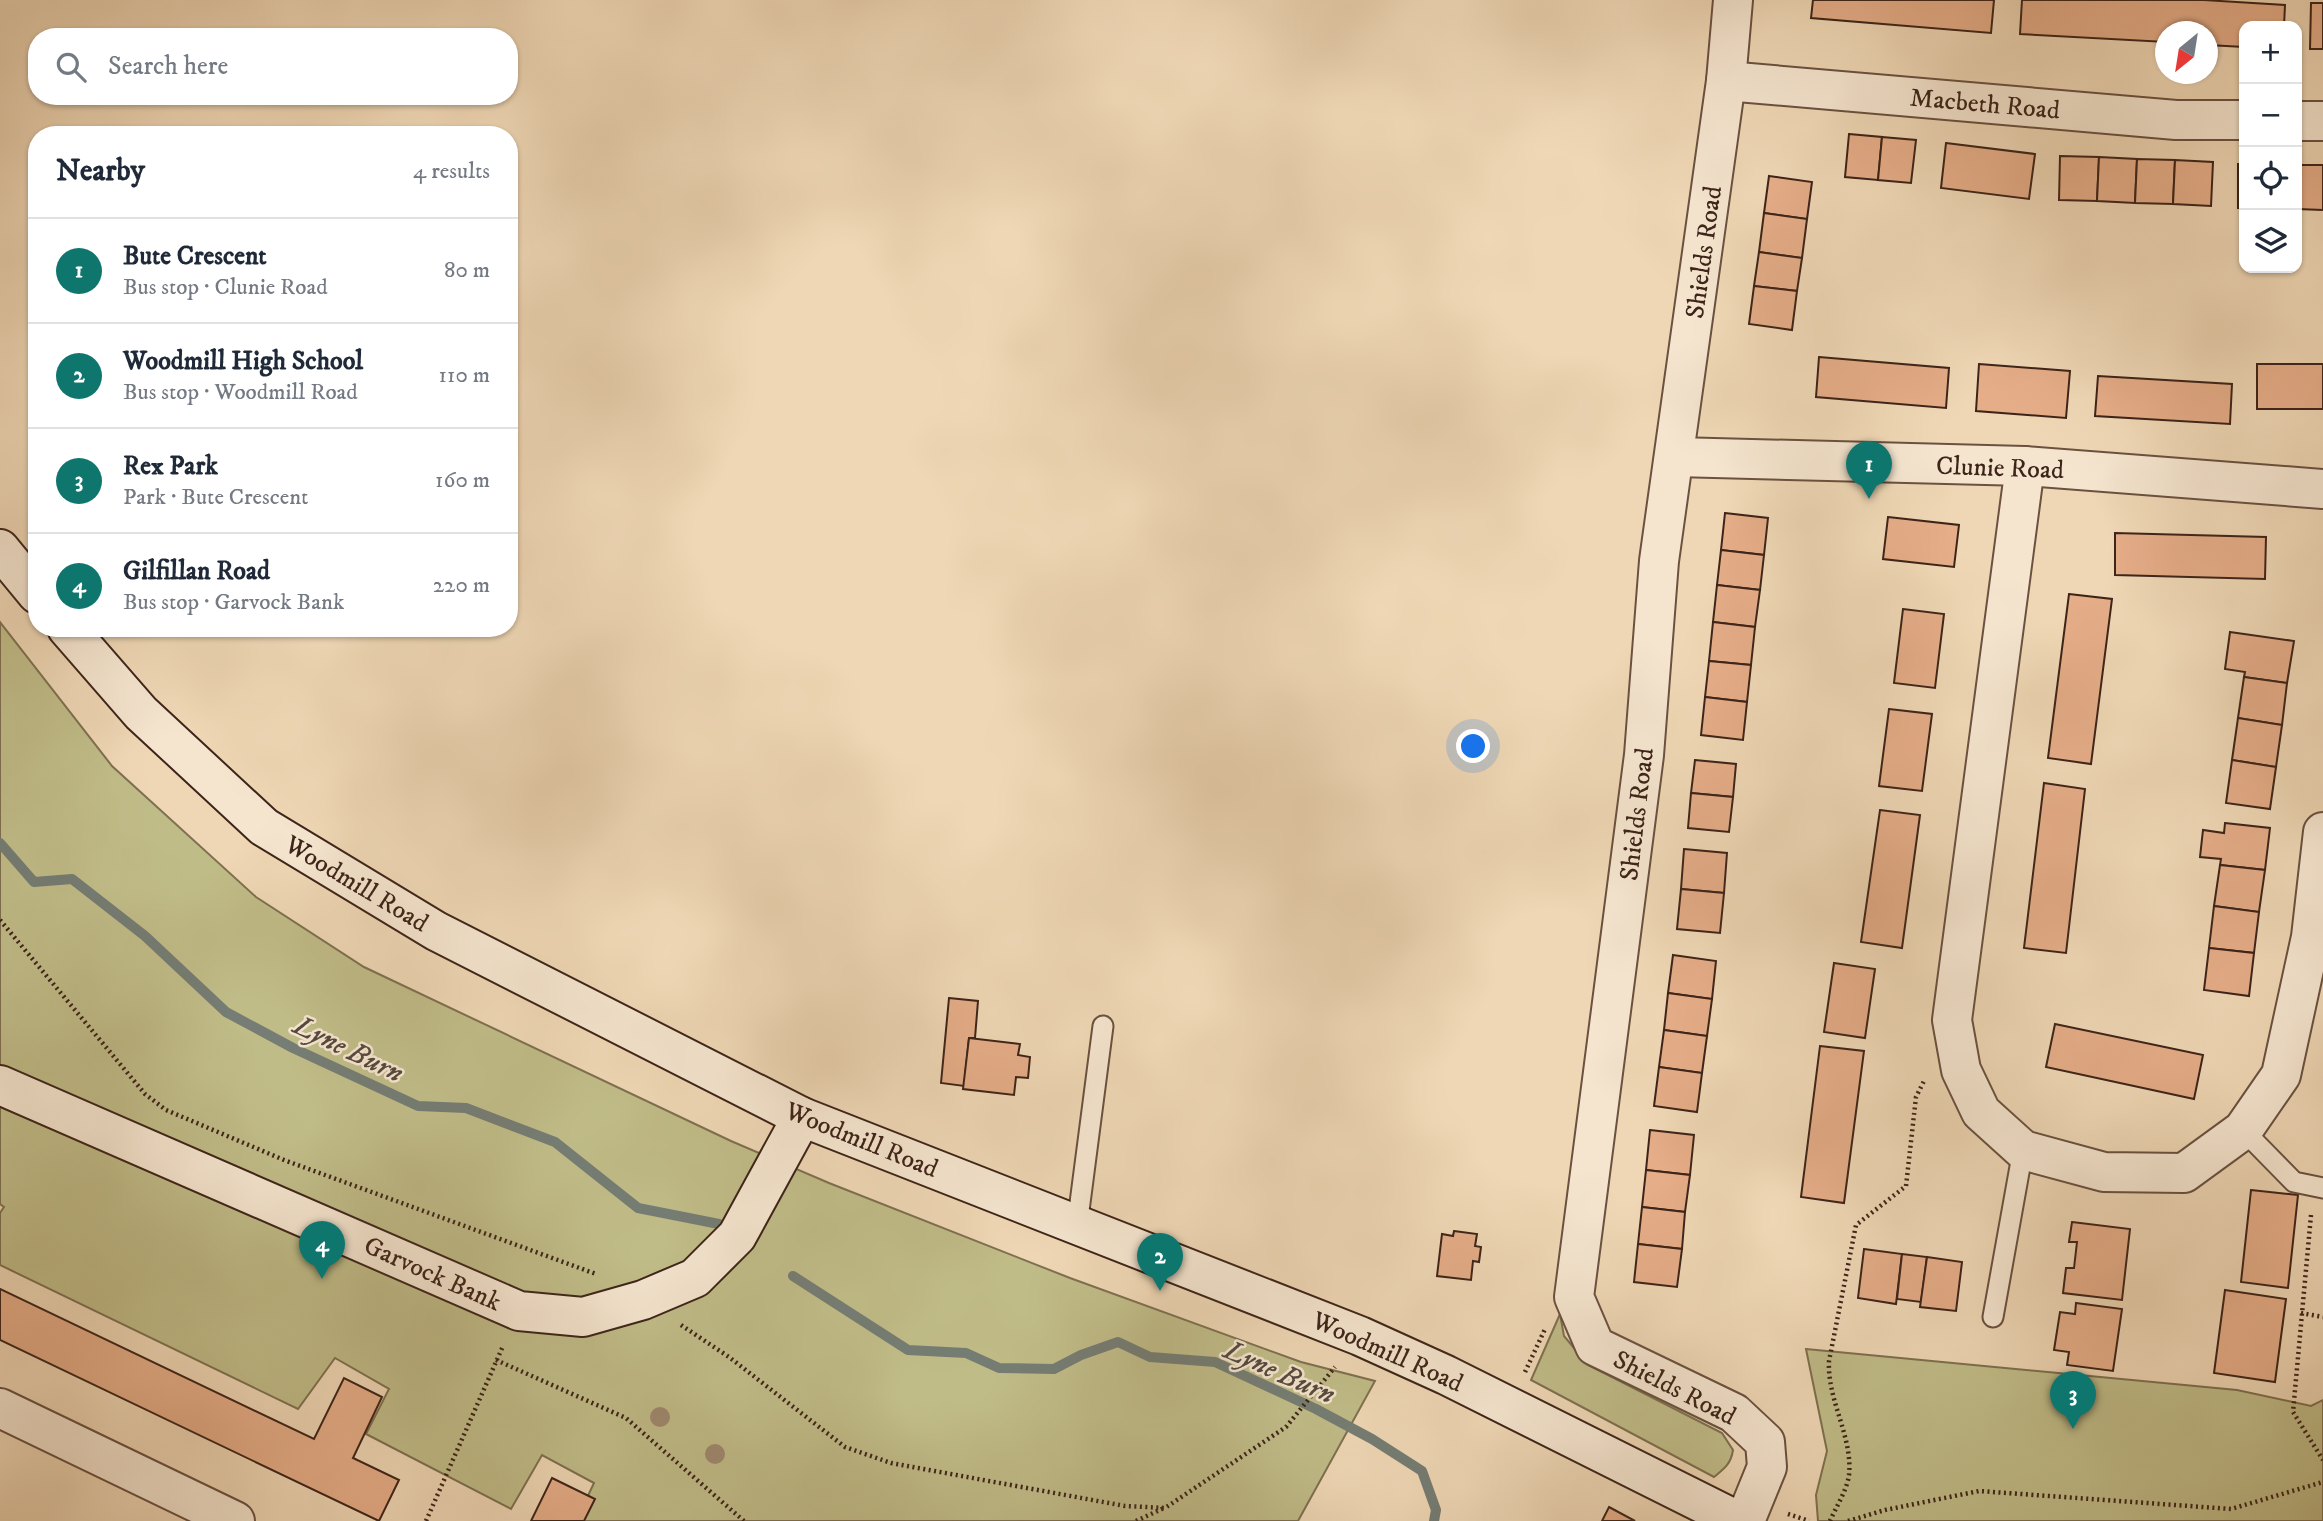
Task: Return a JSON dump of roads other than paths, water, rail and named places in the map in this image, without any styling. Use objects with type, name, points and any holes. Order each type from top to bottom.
[{"type":"street","name":"Shields Road","points":[[1733,0],[1726,81],[1676,457],[1659,561],[1644,755],[1574,1297],[1595,1346],[1734,1413],[1765,1442],[1767,1467],[1745,1521]]},
{"type":"street","name":"Macbeth Road","points":[[1726,81],[2176,120],[2239,120]]},
{"type":"street","points":[[2302,121],[2323,121]]},
{"type":"street","name":"Clunie Road","points":[[1676,457],[2025,466],[2323,489]]},
{"type":"street","points":[[2025,466],[1952,1020],[1962,1070],[1981,1112],[2023,1150],[2104,1172],[2184,1173],[2244,1130],[2281,1075],[2317,938],[2323,832]]},
{"type":"street","points":[[0,549],[28,583]]},
{"type":"street","name":"Woodmill Road","points":[[75,637],[141,713],[264,827],[436,931],[802,1117],[1382,1346],[1738,1521]]},
{"type":"street","name":"Garvock Bank","points":[[0,1084],[519,1311],[583,1317],[643,1300],[695,1278],[737,1236],[802,1117]]},
{"type":"street","points":[[0,1408],[235,1521]]},
{"type":"lane","points":[[1077,1226],[1103,1026]]},
{"type":"lane","points":[[2244,1130],[2294,1182],[2319,1187]]},
{"type":"lane","points":[[1993,1317],[2023,1150]]},
{"type":"waterway","name":"Lyne Burn","points":[[0,843],[34,882],[72,879],[145,936],[226,1012],[293,1048],[418,1106],[466,1108],[555,1142],[638,1208],[719,1224]]},
{"type":"waterway","name":"Lyne Burn","points":[[793,1276],[908,1350],[966,1353],[999,1368],[1054,1369],[1081,1355],[1118,1342],[1150,1357],[1215,1362],[1316,1409],[1372,1439],[1422,1471],[1436,1510],[1434,1521]]},
{"type":"place","name":"Bute Crescent","points":[[1869,499]]},
{"type":"place","name":"Gilfillan Road","points":[[322,1279]]},
{"type":"place","name":"Woodmill High School","points":[[1160,1291]]},
{"type":"place","name":"Rex Park","points":[[2073,1429]]}]
